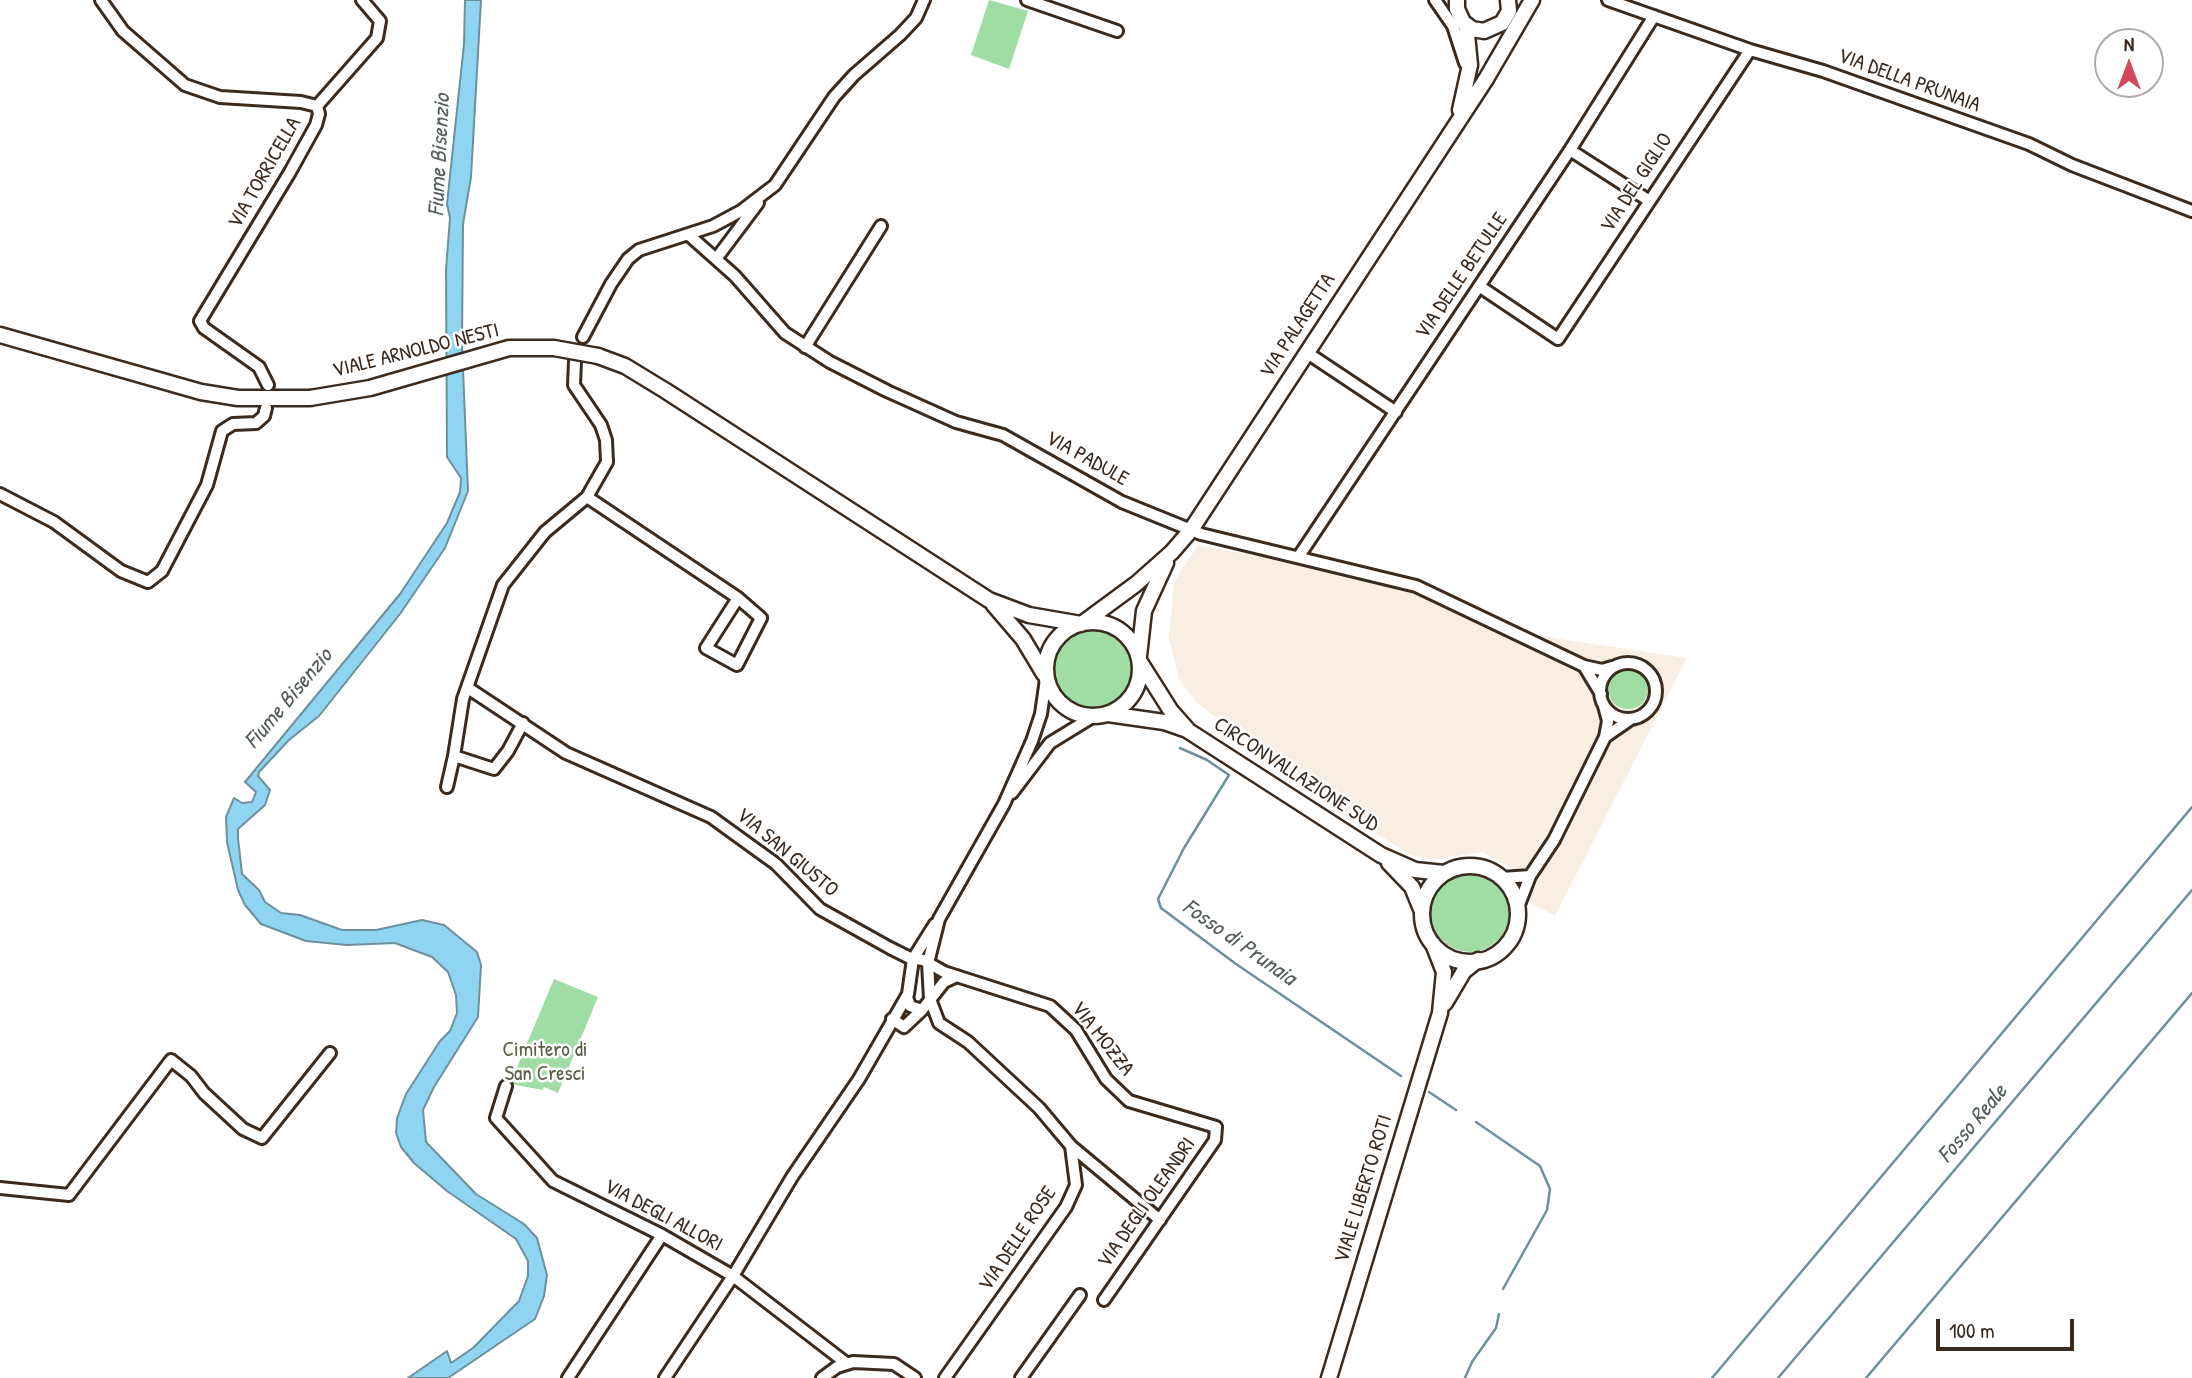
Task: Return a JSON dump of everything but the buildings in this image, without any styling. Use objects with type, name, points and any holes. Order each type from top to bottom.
[{"type":"street","name":"VIA TORRICELLA","points":[[101,0],[123,30],[185,85],[220,97],[310,103],[317,106],[319,114],[316,125],[290,173],[200,321],[204,328],[258,367],[268,385]]},
{"type":"street","points":[[317,106],[377,38],[380,21],[362,0]]},
{"type":"street","points":[[716,259],[784,173],[834,97],[853,75],[916,18],[924,0]]},
{"type":"street","points":[[1027,0],[1117,32]]},
{"type":"street","points":[[1435,0],[1452,26],[1469,78]]},
{"type":"street","points":[[1466,25],[1484,31],[1520,0]]},
{"type":"street","name":"VIA PALAGETTA","points":[[913,959],[939,919],[1003,804],[1040,719],[1046,662],[1052,645],[1063,632],[1082,623],[1122,595],[1172,552],[1191,530],[1499,57],[1532,0]]},
{"type":"street","name":"VIA DELLA PRUNAIA","points":[[1608,0],[1642,5],[1654,16],[1750,50],[1823,71],[2029,144],[2072,165],[2192,211]]},
{"type":"street","name":"VIA PALAGETTA","points":[[1453,3],[1466,25],[1469,78],[1457,121]]},
{"type":"street","name":"VIA PALAGETTA","points":[[1499,57],[1506,11]]},
{"type":"street","name":"VIA DELLE BETULLE","points":[[1299,556],[1570,150],[1654,16]]},
{"type":"street","name":"VIA DEL GIGLIO","points":[[1479,286],[1558,338],[1750,50]]},
{"type":"street","points":[[1570,150],[1648,200]]},
{"type":"street","points":[[583,337],[628,259],[639,250],[690,236],[740,211],[764,195]]},
{"type":"street","points":[[805,347],[881,226]]},
{"type":"street","name":"VIA PADULE","points":[[690,236],[757,299],[785,333],[805,347],[956,422],[1013,440],[1122,502],[1191,530],[1416,586],[1584,666]]},
{"type":"street","name":"VIALE ARNOLDO NESTI","points":[[0,335],[201,392],[238,398],[310,398],[370,388],[509,348],[554,348],[597,356],[625,366],[666,390],[989,600],[1029,615],[1082,623]]},
{"type":"street","points":[[1306,352],[1396,412]]},
{"type":"street","points":[[447,787],[459,717],[503,585],[545,532],[576,509],[604,472],[608,455],[601,425],[574,385],[575,361]]},
{"type":"street","points":[[0,494],[54,522],[121,571],[148,582],[162,571],[207,485],[225,427],[256,423],[264,416],[266,408]]},
{"type":"street","points":[[586,497],[738,598],[761,618],[737,665],[706,648],[738,598]]},
{"type":"street","name":"VIA PALAGETTA","points":[[1003,804],[1050,743],[1101,715],[1124,706],[1134,693],[1140,678],[1139,659],[1144,611],[1172,552]]},
{"type":"street","name":"VIALE ARNOLDO NESTI","points":[[989,600],[1023,639],[1046,679]]},
{"type":"street","points":[[1082,623],[1102,623],[1118,629],[1131,640],[1139,659]]},
{"type":"street","name":"CIRCONVALLAZIONE SUD","points":[[1139,659],[1171,711],[1188,730]]},
{"type":"street","points":[[1584,666],[1602,670],[1630,663],[1639,665],[1646,669],[1655,682],[1657,691],[1652,706],[1605,737]]},
{"type":"street","points":[[1584,666],[1602,699],[1615,715],[1631,719]]},
{"type":"street","points":[[1517,910],[1530,876],[1548,852],[1605,737],[1608,721],[1602,699],[1603,678],[1614,667]]},
{"type":"street","points":[[1046,679],[1052,692],[1064,705],[1076,712],[1101,715]]},
{"type":"street","name":"VIA SAN GIUSTO","points":[[468,688],[566,753],[711,817],[776,864],[820,909],[913,959],[928,963]]},
{"type":"street","name":"CIRCONVALLAZIONE SUD","points":[[1101,715],[1164,722],[1188,730],[1381,855],[1415,870],[1444,873],[1474,866],[1502,878]]},
{"type":"street","points":[[454,756],[494,769],[508,751],[523,723]]},
{"type":"street","name":"CIRCONVALLAZIONE SUD","points":[[1381,855],[1415,892],[1424,927],[1433,944]]},
{"type":"street","points":[[1422,915],[1427,892],[1444,873]]},
{"type":"street","points":[[1502,878],[1530,876]]},
{"type":"street","points":[[1433,944],[1453,958],[1478,960],[1491,956],[1507,943],[1516,925],[1517,910],[1514,895],[1502,878]]},
{"type":"street","name":"VIA PALAGETTA","points":[[928,963],[939,919]]},
{"type":"street","name":"VIALE LIBERTO ROTI","points":[[1329,1378],[1440,1013],[1444,972],[1433,944]]},
{"type":"street","points":[[665,1378],[733,1276],[792,1177],[859,1079],[907,997],[911,987],[913,959]]},
{"type":"street","name":"VIALE LIBERTO ROTI","points":[[1440,1013],[1464,971],[1478,960]]},
{"type":"street","points":[[928,963],[930,999],[940,1025],[968,1042],[1007,1077],[1071,1146],[1160,1220]]},
{"type":"street","name":"VIA MOZZA","points":[[928,963],[957,976],[1034,998],[1056,1010],[1082,1037],[1106,1079],[1129,1101],[1216,1127]]},
{"type":"street","points":[[892,1019],[904,1027],[922,1010],[944,982],[957,976]]},
{"type":"street","points":[[907,997],[910,1006],[922,1010]]},
{"type":"street","points":[[0,1188],[69,1195],[171,1060],[191,1076],[204,1093],[234,1121],[252,1135],[262,1138],[330,1052]]},
{"type":"street","name":"VIA DEGLI ALLORI","points":[[506,1086],[496,1118],[553,1181],[662,1235],[733,1276],[846,1363]]},
{"type":"street","name":"VIA DEGLI OLEANDRI","points":[[1104,1300],[1215,1140],[1216,1127]]},
{"type":"street","name":"VIA DELLE ROSE","points":[[945,1378],[1072,1196],[1076,1169],[1071,1146]]},
{"type":"street","points":[[568,1378],[662,1235]]},
{"type":"street","points":[[1021,1378],[1080,1295]]},
{"type":"street","points":[[822,1378],[846,1363],[888,1363],[915,1378]]},
{"type":"shaded area","points":[[1198,545],[1321,568],[1405,589],[1499,630],[1687,658],[1555,916],[1527,901],[1516,871],[1483,852],[1431,860],[1409,854],[1246,750],[1248,741],[1198,704],[1179,680],[1169,638],[1174,582]]},
{"type":"green space","points":[[989,0],[1028,11],[1009,69],[971,55]]},
{"type":"green space","points":[[1085,628],[1101,628],[1116,635],[1127,646],[1134,661],[1131,685],[1122,698],[1101,710],[1085,710],[1070,703],[1059,692],[1052,677],[1052,661],[1059,646],[1070,635]]},
{"type":"green space","points":[[1628,669],[1642,675],[1648,689],[1642,703],[1628,709],[1614,703],[1608,689],[1614,675]]},
{"type":"green space","points":[[1470,874],[1485,877],[1498,885],[1506,898],[1509,913],[1506,928],[1498,941],[1485,949],[1470,952],[1455,949],[1442,941],[1434,928],[1431,913],[1434,898],[1442,885],[1455,877]]},
{"type":"green space","name":"Cimitero di San Cresci","points":[[554,979],[598,997],[558,1093],[544,1087],[543,1090],[510,1084]]},
{"type":"water","name":"Fiume Bisenzio","points":[[465,0],[481,0],[471,177],[463,224],[462,344],[468,491],[445,548],[400,614],[319,716],[289,740],[259,772],[258,776],[270,790],[265,805],[238,829],[242,874],[259,890],[265,902],[281,913],[300,915],[342,930],[376,930],[422,920],[444,925],[477,952],[481,965],[478,1017],[434,1087],[423,1110],[426,1142],[476,1194],[524,1224],[537,1238],[547,1275],[544,1296],[535,1319],[448,1378],[408,1378],[447,1351],[451,1363],[473,1348],[519,1301],[528,1276],[528,1261],[516,1239],[447,1191],[414,1163],[401,1147],[396,1133],[397,1118],[406,1094],[440,1041],[450,1031],[457,1013],[456,995],[448,972],[432,957],[395,943],[347,945],[306,941],[261,924],[245,905],[238,890],[227,842],[226,817],[234,798],[242,803],[252,802],[256,792],[245,782],[400,594],[447,523],[460,492],[461,478],[447,457],[446,269],[450,218],[447,204],[464,44]]},
{"type":"waterway","name":"Fosso di Prunaia","points":[[1180,748],[1207,760],[1229,775],[1184,848],[1158,899],[1161,908],[1236,964],[1401,1076]]},
{"type":"waterway","points":[[1712,1378],[2192,807]]},
{"type":"waterway","name":"Fosso Reale","points":[[1778,1378],[2192,890]]},
{"type":"waterway","points":[[1866,1378],[2192,993]]},
{"type":"waterway","name":"Fosso di Prunaia","points":[[1429,1092],[1456,1110]]},
{"type":"waterway","name":"Fosso di Prunaia","points":[[1476,1122],[1540,1166],[1550,1189],[1547,1210],[1503,1289]]},
{"type":"waterway","name":"Fosso di Prunaia","points":[[1465,1378],[1472,1362],[1496,1328],[1499,1314]]}]
